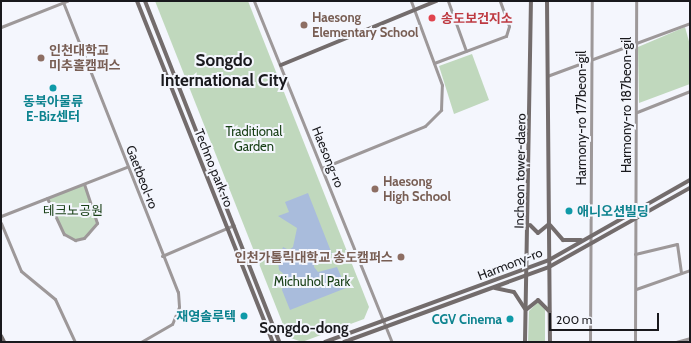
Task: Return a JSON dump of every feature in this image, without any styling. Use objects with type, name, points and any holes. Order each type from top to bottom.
[{"type":"street","name":"Techno park-ro","points":[[137,1],[273,342]]},
{"type":"street","points":[[146,1],[235,225],[279,342]]},
{"type":"street","name":"Haesong-ro","points":[[254,1],[281,65],[382,321],[392,342]]},
{"type":"street","points":[[322,168],[434,120],[444,99],[434,63],[411,1]]},
{"type":"street","points":[[281,65],[436,1]]},
{"type":"street","points":[[448,1],[466,51]]},
{"type":"street","points":[[434,63],[508,34],[509,26],[500,1]]},
{"type":"street","name":"Incheon tower-daero","points":[[525,342],[529,223],[531,1]]},
{"type":"street","name":"Incheon tower-daero","points":[[547,1],[546,76],[550,342]]},
{"type":"street","name":"Harmony-ro 177beon-gil","points":[[590,342],[592,1]]},
{"type":"street","name":"Harmony-ro 187beon-gil","points":[[635,342],[637,112],[636,1]]},
{"type":"street","name":"Gaetbeol-ro","points":[[1,27],[65,2],[127,167],[162,256],[178,292],[178,312],[169,328],[141,342]]},
{"type":"street","points":[[546,76],[591,61],[690,23]]},
{"type":"street","points":[[637,112],[690,91]]},
{"type":"street","points":[[1,216],[127,167]]},
{"type":"street","name":"Harmony-ro","points":[[325,342],[549,260],[690,180]]},
{"type":"street","points":[[47,198],[64,234],[75,240],[84,238],[97,223],[84,184]]},
{"type":"street","name":"Harmony-ro","points":[[344,342],[549,267],[690,188]]},
{"type":"street","points":[[1,223],[21,271],[55,300],[75,342]]},
{"type":"street","points":[[529,223],[538,234],[548,223],[552,231],[563,240],[584,240]]},
{"type":"street","points":[[162,256],[235,225]]},
{"type":"street","points":[[635,254],[677,244],[681,273]]},
{"type":"street","points":[[636,289],[690,270]]},
{"type":"street","points":[[494,288],[514,292],[526,313]]},
{"type":"street","points":[[526,313],[530,304],[538,300],[546,306],[550,319]]},
{"type":"street","points":[[1,336],[4,342]]},
{"type":"street","points":[[676,342],[690,338]]},
{"type":"green space","name":"Michuhol Park","points":[[155,1],[248,1],[369,307],[364,319],[302,342],[288,337]]},
{"type":"green space","points":[[685,27],[690,45],[690,84],[639,103],[638,47]]},
{"type":"green space","points":[[472,54],[489,100],[454,114],[439,66]]},
{"type":"green space","name":"테크노공원","points":[[84,184],[97,223],[89,236],[75,240],[64,234],[47,198]]},
{"type":"green space","points":[[538,302],[545,310],[545,342],[528,342],[529,311]]},
{"type":"water","points":[[308,193],[332,254],[314,258],[314,267],[318,272],[337,267],[346,288],[290,310],[282,290],[286,276],[279,270],[278,261],[283,247],[289,250],[293,247],[297,228],[278,216],[289,212],[285,202]]},
{"type":"place","name":"송도보건지소","points":[[432,18]]},
{"type":"place","name":"Haesong Elementary School","points":[[304,25]]},
{"type":"place","name":"인천대학교 미추홀캠퍼스","points":[[41,58]]},
{"type":"place","name":"동북아물류 E-Biz센터","points":[[53,88]]},
{"type":"place","name":"Haesong High School","points":[[375,189]]},
{"type":"place","name":"애니오션빌딩","points":[[569,211]]},
{"type":"place","name":"인천가톨릭대학교 송도캠퍼스","points":[[401,257]]},
{"type":"place","name":"재영솔루텍","points":[[244,316]]},
{"type":"place","name":"CGV Cinema","points":[[510,319]]},
{"type":"district","name":"Songdo International City","points":[[224,71]]},
{"type":"district","name":"Songdo-dong","points":[[304,329]]},
{"type":"park label","name":"Traditional Garden","points":[[254,140]]}]
